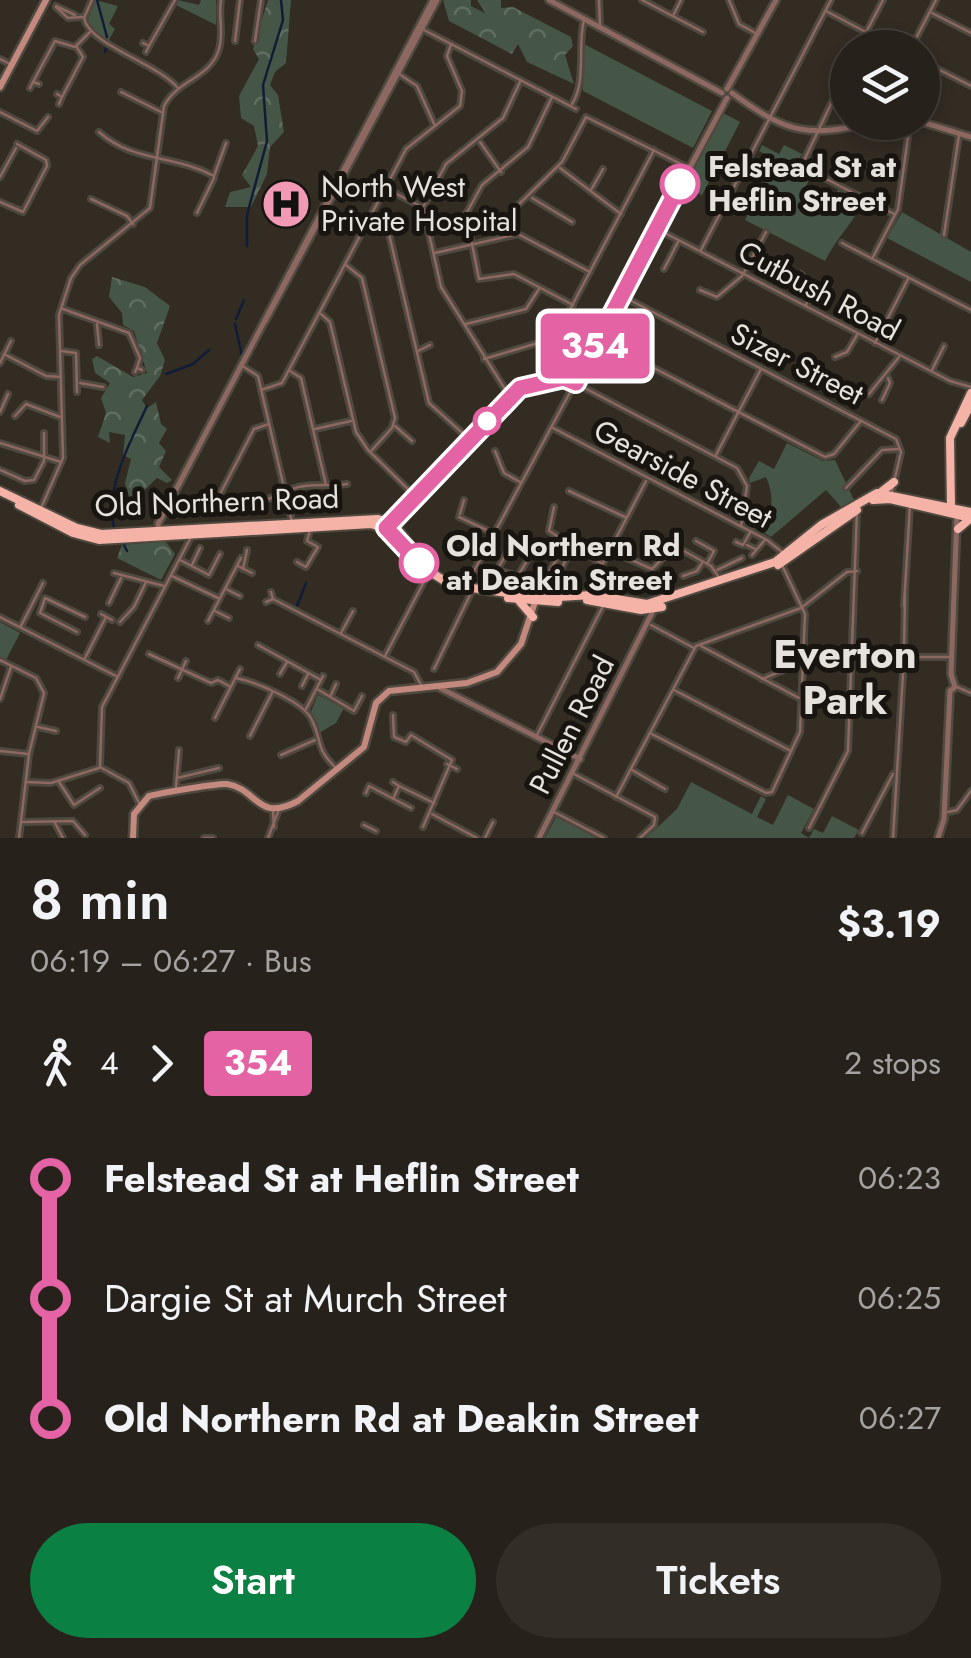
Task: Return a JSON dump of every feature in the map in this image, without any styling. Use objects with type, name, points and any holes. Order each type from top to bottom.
[{"type":"highway","points":[[957,515],[950,507],[951,434],[971,394]]},
{"type":"highway","points":[[592,598],[654,607],[782,563],[824,523],[894,482]]},
{"type":"highway","points":[[880,493],[910,504],[971,516]]},
{"type":"highway","name":"Old Northern Road","points":[[0,494],[94,539],[388,525]]},
{"type":"highway","points":[[388,525],[436,577],[461,588],[517,600],[592,598],[654,607],[772,563],[874,500],[890,496],[950,507],[971,516]]},
{"type":"highway","points":[[958,529],[971,516]]},
{"type":"highway","name":"Old Northern Road","points":[[162,534],[192,536],[367,518],[388,525]]},
{"type":"highway","points":[[388,525],[428,574],[444,587],[536,600]]},
{"type":"highway","points":[[517,600],[533,617]]},
{"type":"highway","points":[[651,623],[654,607]]},
{"type":"main road","points":[[0,87],[46,0]]},
{"type":"main road","points":[[132,838],[138,803],[149,796],[232,785],[258,804],[275,808],[298,801],[367,741],[380,698],[389,691],[420,684],[454,685],[486,680],[498,672],[521,644],[536,600]]},
{"type":"street","points":[[92,0],[84,18],[90,32],[159,70],[178,88]]},
{"type":"street","points":[[146,52],[174,0]]},
{"type":"street","points":[[38,512],[62,462],[60,308],[76,268],[134,225],[154,198],[162,112],[178,88],[213,62],[221,37],[220,0]]},
{"type":"street","points":[[235,41],[240,0]]},
{"type":"street","points":[[254,41],[252,33],[260,0]]},
{"type":"street","points":[[162,534],[162,519],[435,0]]},
{"type":"street","points":[[549,0],[771,116],[815,134],[830,131]]},
{"type":"street","points":[[599,0],[600,26]]},
{"type":"street","points":[[642,0],[703,32]]},
{"type":"street","points":[[672,16],[681,0]]},
{"type":"street","points":[[729,0],[739,24],[758,34]]},
{"type":"street","points":[[434,669],[522,483],[776,0]]},
{"type":"street","points":[[701,252],[831,0]]},
{"type":"street","points":[[867,30],[883,0]]},
{"type":"street","points":[[921,30],[936,0]]},
{"type":"street","points":[[826,11],[862,30]]},
{"type":"street","points":[[930,12],[971,33]]},
{"type":"street","points":[[75,16],[84,18]]},
{"type":"street","points":[[570,105],[580,89],[579,42],[584,19]]},
{"type":"street","points":[[420,28],[576,110]]},
{"type":"street","points":[[321,213],[420,28]]},
{"type":"street","points":[[76,46],[90,32]]},
{"type":"street","points":[[30,88],[55,41],[76,46],[83,57],[59,104]]},
{"type":"street","points":[[143,43],[149,46]]},
{"type":"street","points":[[261,390],[281,386],[406,149],[462,99],[447,56],[451,44]]},
{"type":"street","points":[[0,59],[12,65]]},
{"type":"street","points":[[940,70],[971,86]]},
{"type":"street","points":[[398,74],[417,86],[436,126]]},
{"type":"street","points":[[510,397],[441,287],[423,207],[446,164],[503,118],[521,81]]},
{"type":"street","points":[[33,82],[39,84]]},
{"type":"street","points":[[121,92],[162,112]]},
{"type":"street","points":[[57,94],[62,97]]},
{"type":"street","points":[[552,97],[530,145],[481,186],[466,214],[479,279],[514,274],[573,305]]},
{"type":"street","points":[[830,104],[800,168],[896,214]]},
{"type":"street","points":[[0,112],[36,131],[48,117]]},
{"type":"street","points":[[510,236],[508,224],[514,210],[558,167],[586,117],[687,168]]},
{"type":"street","points":[[940,127],[971,137]]},
{"type":"street","points":[[99,132],[119,146],[187,162],[214,176]]},
{"type":"street","points":[[944,235],[959,133]]},
{"type":"street","points":[[479,140],[501,172]]},
{"type":"street","points":[[872,259],[896,214],[907,140]]},
{"type":"street","points":[[197,213],[226,143]]},
{"type":"street","points":[[0,177],[17,145],[48,162],[23,212],[0,202]]},
{"type":"street","points":[[484,358],[552,341],[654,150]]},
{"type":"street","points":[[558,167],[621,214]]},
{"type":"street","points":[[590,191],[603,169]]},
{"type":"street","points":[[385,188],[423,207]]},
{"type":"street","points":[[531,196],[572,222]]},
{"type":"street","points":[[92,199],[127,216],[134,225]]},
{"type":"street","points":[[194,203],[200,207]]},
{"type":"street","points":[[321,213],[361,234]]},
{"type":"street","points":[[368,220],[390,236],[431,407],[470,440]]},
{"type":"street","name":"Cutbush Road","points":[[658,230],[971,394]]},
{"type":"street","points":[[700,290],[718,296],[744,274],[766,232]]},
{"type":"street","points":[[433,253],[520,235],[590,272]]},
{"type":"street","points":[[664,269],[679,240]]},
{"type":"street","points":[[842,242],[971,310]]},
{"type":"street","points":[[345,264],[362,278],[394,426],[412,441]]},
{"type":"street","points":[[800,274],[813,288],[806,306]]},
{"type":"street","points":[[875,343],[909,278]]},
{"type":"street","points":[[464,326],[526,309],[540,287]]},
{"type":"street","name":"Sizer Street","points":[[623,296],[896,438],[901,450]]},
{"type":"street","points":[[60,308],[130,334],[140,358],[138,370]]},
{"type":"street","points":[[320,313],[330,320],[353,420],[370,452],[415,496]]},
{"type":"street","points":[[98,323],[99,345]]},
{"type":"street","points":[[835,356],[847,352],[858,334]]},
{"type":"street","points":[[598,340],[826,457],[834,454],[862,420]]},
{"type":"street","points":[[0,363],[11,342]]},
{"type":"street","points":[[417,352],[430,345]]},
{"type":"street","points":[[931,372],[944,346]]},
{"type":"street","points":[[60,351],[76,353],[77,392]]},
{"type":"street","points":[[4,354],[48,377],[61,377]]},
{"type":"street","points":[[869,394],[900,356]]},
{"type":"street","points":[[242,367],[257,375],[286,493],[287,527]]},
{"type":"street","points":[[716,456],[762,368]]},
{"type":"street","points":[[289,371],[301,378],[326,486]]},
{"type":"street","points":[[882,400],[890,383],[886,376]]},
{"type":"street","points":[[388,525],[510,397],[522,387],[564,378],[737,468],[745,480],[741,526]]},
{"type":"street","points":[[78,383],[103,386]]},
{"type":"street","name":"Cutbush Road","points":[[961,386],[971,394]]},
{"type":"street","points":[[0,412],[8,394]]},
{"type":"street","points":[[15,416],[26,404],[62,417]]},
{"type":"street","points":[[12,407],[18,410]]},
{"type":"street","points":[[313,430],[353,420]]},
{"type":"street","points":[[269,424],[254,429],[218,501],[222,505],[260,503],[286,493],[347,484]]},
{"type":"street","points":[[370,452],[394,426]]},
{"type":"street","name":"Gearside Street","points":[[552,428],[789,554]]},
{"type":"street","points":[[0,470],[32,481],[44,458],[44,432]]},
{"type":"street","points":[[0,443],[62,462]]},
{"type":"street","points":[[846,488],[882,450],[901,450],[890,496]]},
{"type":"street","points":[[495,451],[504,473],[522,483]]},
{"type":"street","points":[[26,458],[28,452]]},
{"type":"street","points":[[17,476],[20,470]]},
{"type":"street","points":[[592,598],[602,564],[648,478]]},
{"type":"street","points":[[569,491],[626,518]]},
{"type":"street","points":[[464,500],[460,516],[496,534]]},
{"type":"street","points":[[894,838],[910,504]]},
{"type":"street","points":[[554,507],[547,528],[602,564]]},
{"type":"street","points":[[809,829],[848,751],[856,510]]},
{"type":"street","points":[[938,838],[944,812],[952,686],[957,515]]},
{"type":"street","points":[[298,562],[306,567],[318,547],[307,542],[310,528]]},
{"type":"street","points":[[736,542],[742,545],[751,531]]},
{"type":"street","points":[[491,579],[514,540],[514,533]]},
{"type":"street","points":[[180,536],[184,549]]},
{"type":"street","points":[[100,767],[102,707],[192,536]]},
{"type":"street","points":[[752,555],[766,539]]},
{"type":"street","points":[[514,540],[532,552]]},
{"type":"street","points":[[683,576],[697,571],[714,551],[696,541]]},
{"type":"street","points":[[497,570],[520,578],[538,544]]},
{"type":"street","points":[[547,576],[566,544]]},
{"type":"street","points":[[748,545],[756,550]]},
{"type":"street","points":[[610,550],[649,569],[660,565],[673,546],[705,562],[716,571],[720,581]]},
{"type":"street","points":[[534,579],[557,578],[572,547]]},
{"type":"street","points":[[191,566],[200,548]]},
{"type":"street","points":[[243,569],[247,550]]},
{"type":"street","points":[[179,560],[209,575],[220,554]]},
{"type":"street","points":[[208,621],[240,558]]},
{"type":"street","points":[[716,571],[725,562],[742,558]]},
{"type":"street","points":[[650,733],[770,794],[800,736],[805,614],[782,563]]},
{"type":"street","points":[[236,566],[252,574]]},
{"type":"street","points":[[616,797],[694,648],[801,608],[848,572],[856,572]]},
{"type":"street","points":[[114,573],[166,586]]},
{"type":"street","points":[[384,657],[428,574]]},
{"type":"street","points":[[171,576],[219,599]]},
{"type":"street","points":[[109,603],[122,577]]},
{"type":"street","points":[[120,622],[134,608],[146,581]]},
{"type":"street","points":[[20,627],[43,583]]},
{"type":"street","points":[[225,588],[240,596]]},
{"type":"street","points":[[271,592],[272,600]]},
{"type":"street","points":[[77,632],[40,613],[45,598],[85,617]]},
{"type":"street","points":[[266,602],[272,600],[418,675],[420,684]]},
{"type":"street","points":[[536,736],[604,602]]},
{"type":"street","points":[[214,610],[229,618]]},
{"type":"street","points":[[340,634],[353,611]]},
{"type":"street","points":[[85,660],[103,616],[112,620]]},
{"type":"street","points":[[0,617],[118,676]]},
{"type":"street","points":[[651,623],[694,648]]},
{"type":"street","name":"Pullen Road","points":[[540,838],[651,623]]},
{"type":"street","points":[[699,644],[801,698]]},
{"type":"street","points":[[258,645],[322,678],[306,711]]},
{"type":"street","points":[[853,653],[952,658]]},
{"type":"street","points":[[149,654],[211,684],[218,680],[231,686]]},
{"type":"street","points":[[0,660],[36,678],[44,688],[29,754],[19,838]]},
{"type":"street","points":[[280,674],[288,660]]},
{"type":"street","points":[[178,678],[186,661]]},
{"type":"street","points":[[761,680],[767,673],[803,662]]},
{"type":"street","points":[[0,699],[11,666]]},
{"type":"street","points":[[215,718],[240,670]]},
{"type":"street","points":[[302,686],[309,672]]},
{"type":"street","points":[[236,678],[306,711],[314,722],[320,753],[337,769]]},
{"type":"street","points":[[329,695],[336,684]]},
{"type":"street","points":[[454,685],[460,696]]},
{"type":"street","points":[[434,686],[580,759]]},
{"type":"street","points":[[952,686],[971,694]]},
{"type":"street","points":[[316,689],[354,711],[362,696]]},
{"type":"street","points":[[673,690],[793,752]]},
{"type":"street","points":[[250,736],[272,693]]},
{"type":"street","points":[[393,715],[393,736],[405,742],[411,735],[450,756],[452,767],[424,827]]},
{"type":"street","points":[[36,726],[56,731]]},
{"type":"street","points":[[281,755],[316,740]]},
{"type":"street","points":[[176,787],[179,750]]},
{"type":"street","points":[[0,751],[29,754]]},
{"type":"street","points":[[26,782],[58,781],[100,767],[130,783],[138,803]]},
{"type":"street","points":[[177,778],[219,768]]},
{"type":"street","points":[[631,769],[664,789]]},
{"type":"street","points":[[196,773],[200,789]]},
{"type":"street","points":[[862,833],[895,773]]},
{"type":"street","points":[[572,774],[656,820],[640,838]]},
{"type":"street","points":[[58,781],[74,805],[100,788]]},
{"type":"street","points":[[392,782],[436,804]]},
{"type":"street","points":[[366,793],[369,786],[411,808]]},
{"type":"street","points":[[393,799],[399,786]]},
{"type":"street","points":[[944,812],[957,810],[971,791]]},
{"type":"street","points":[[376,801],[381,793]]},
{"type":"street","points":[[400,812],[404,804]]},
{"type":"street","points":[[268,838],[274,828],[275,808]]},
{"type":"street","points":[[553,812],[604,838]]},
{"type":"street","points":[[430,814],[477,838]]},
{"type":"street","points":[[21,822],[76,822],[84,834]]},
{"type":"street","points":[[485,838],[493,822]]},
{"type":"street","points":[[55,823],[63,838]]},
{"type":"street","points":[[364,824],[376,831]]},
{"type":"street","points":[[365,838],[370,828]]},
{"type":"street","points":[[204,838],[212,838]]},
{"type":"green space","points":[[95,0],[118,6],[109,24],[115,29],[109,40],[96,35],[87,22]]},
{"type":"green space","points":[[178,0],[199,5],[201,0],[216,0],[216,25],[176,5]]},
{"type":"green space","points":[[268,0],[291,0],[286,63],[275,72],[270,85],[278,95],[284,132],[270,147],[267,174],[251,207],[225,207],[230,192],[251,187],[242,175],[258,146],[254,126],[241,118],[239,96],[259,59],[253,49]]},
{"type":"green space","points":[[443,0],[471,0],[471,6],[485,13],[477,0],[501,0],[501,8],[513,7],[571,37],[573,46],[565,55],[574,84],[527,62],[518,44],[512,54],[449,21]]},
{"type":"green space","points":[[582,43],[712,111],[693,148],[583,91]]},
{"type":"green space","points":[[723,113],[740,122],[723,155],[741,165],[737,171],[719,163],[702,195],[684,186]]},
{"type":"green space","points":[[762,145],[779,154],[784,145],[802,154],[795,167],[811,176],[802,194],[828,207],[838,190],[863,203],[825,261],[745,220],[776,160],[759,151]]},
{"type":"green space","points":[[902,212],[971,252],[971,282],[887,238]]},
{"type":"green space","points":[[112,277],[145,287],[170,306],[157,343],[165,360],[160,376],[142,400],[147,408],[156,402],[161,424],[167,429],[159,443],[166,451],[159,467],[172,480],[167,483],[157,478],[131,503],[125,483],[131,459],[123,455],[125,435],[109,432],[110,443],[98,437],[106,413],[101,398],[110,383],[95,373],[92,359],[97,356],[133,377],[147,373],[134,331],[123,325],[122,313],[109,297]]},
{"type":"green space","points":[[787,443],[823,461],[835,460],[854,500],[842,508],[826,490],[771,537],[763,532],[771,505],[769,484],[766,477],[750,483],[749,478],[759,461],[774,469]]},
{"type":"green space","points":[[165,541],[175,554],[161,580],[117,558],[122,545]]},
{"type":"green space","points":[[0,622],[20,633],[6,660],[0,656]]},
{"type":"green space","points":[[318,695],[344,708],[336,723],[319,733],[311,711]]},
{"type":"green space","points":[[691,782],[752,814],[761,796],[766,799],[757,817],[773,825],[788,795],[814,809],[801,833],[809,838],[646,838],[677,809]]},
{"type":"green space","points":[[832,816],[859,830],[854,838],[809,838],[814,829],[823,833]]},
{"type":"green space","points":[[556,817],[596,838],[545,838]]},
{"type":"waterway","points":[[97,0],[107,37]]},
{"type":"waterway","points":[[247,246],[247,215],[267,141],[263,85],[283,20],[281,0]]},
{"type":"waterway","points":[[105,52],[106,47]]},
{"type":"waterway","points":[[236,319],[244,300]]},
{"type":"waterway","points":[[235,324],[242,356]]},
{"type":"waterway","points":[[166,374],[193,364],[209,350]]},
{"type":"waterway","points":[[114,528],[116,481],[147,406]]},
{"type":"waterway","points":[[123,543],[127,551]]},
{"type":"waterway","points":[[297,606],[306,583]]},
{"type":"bus line","name":"354","points":[[419,563],[386,528],[520,388],[564,378],[576,383],[680,184]]},
{"type":"place","name":"Felstead St at Heflin Street","points":[[680,184]]},
{"type":"place","name":"North West Private Hospital","points":[[286,204]]},
{"type":"place","name":"Old Northern Rd at Deakin Street","points":[[419,563]]},
{"type":"district","name":"Everton Park","points":[[845,677]]}]
